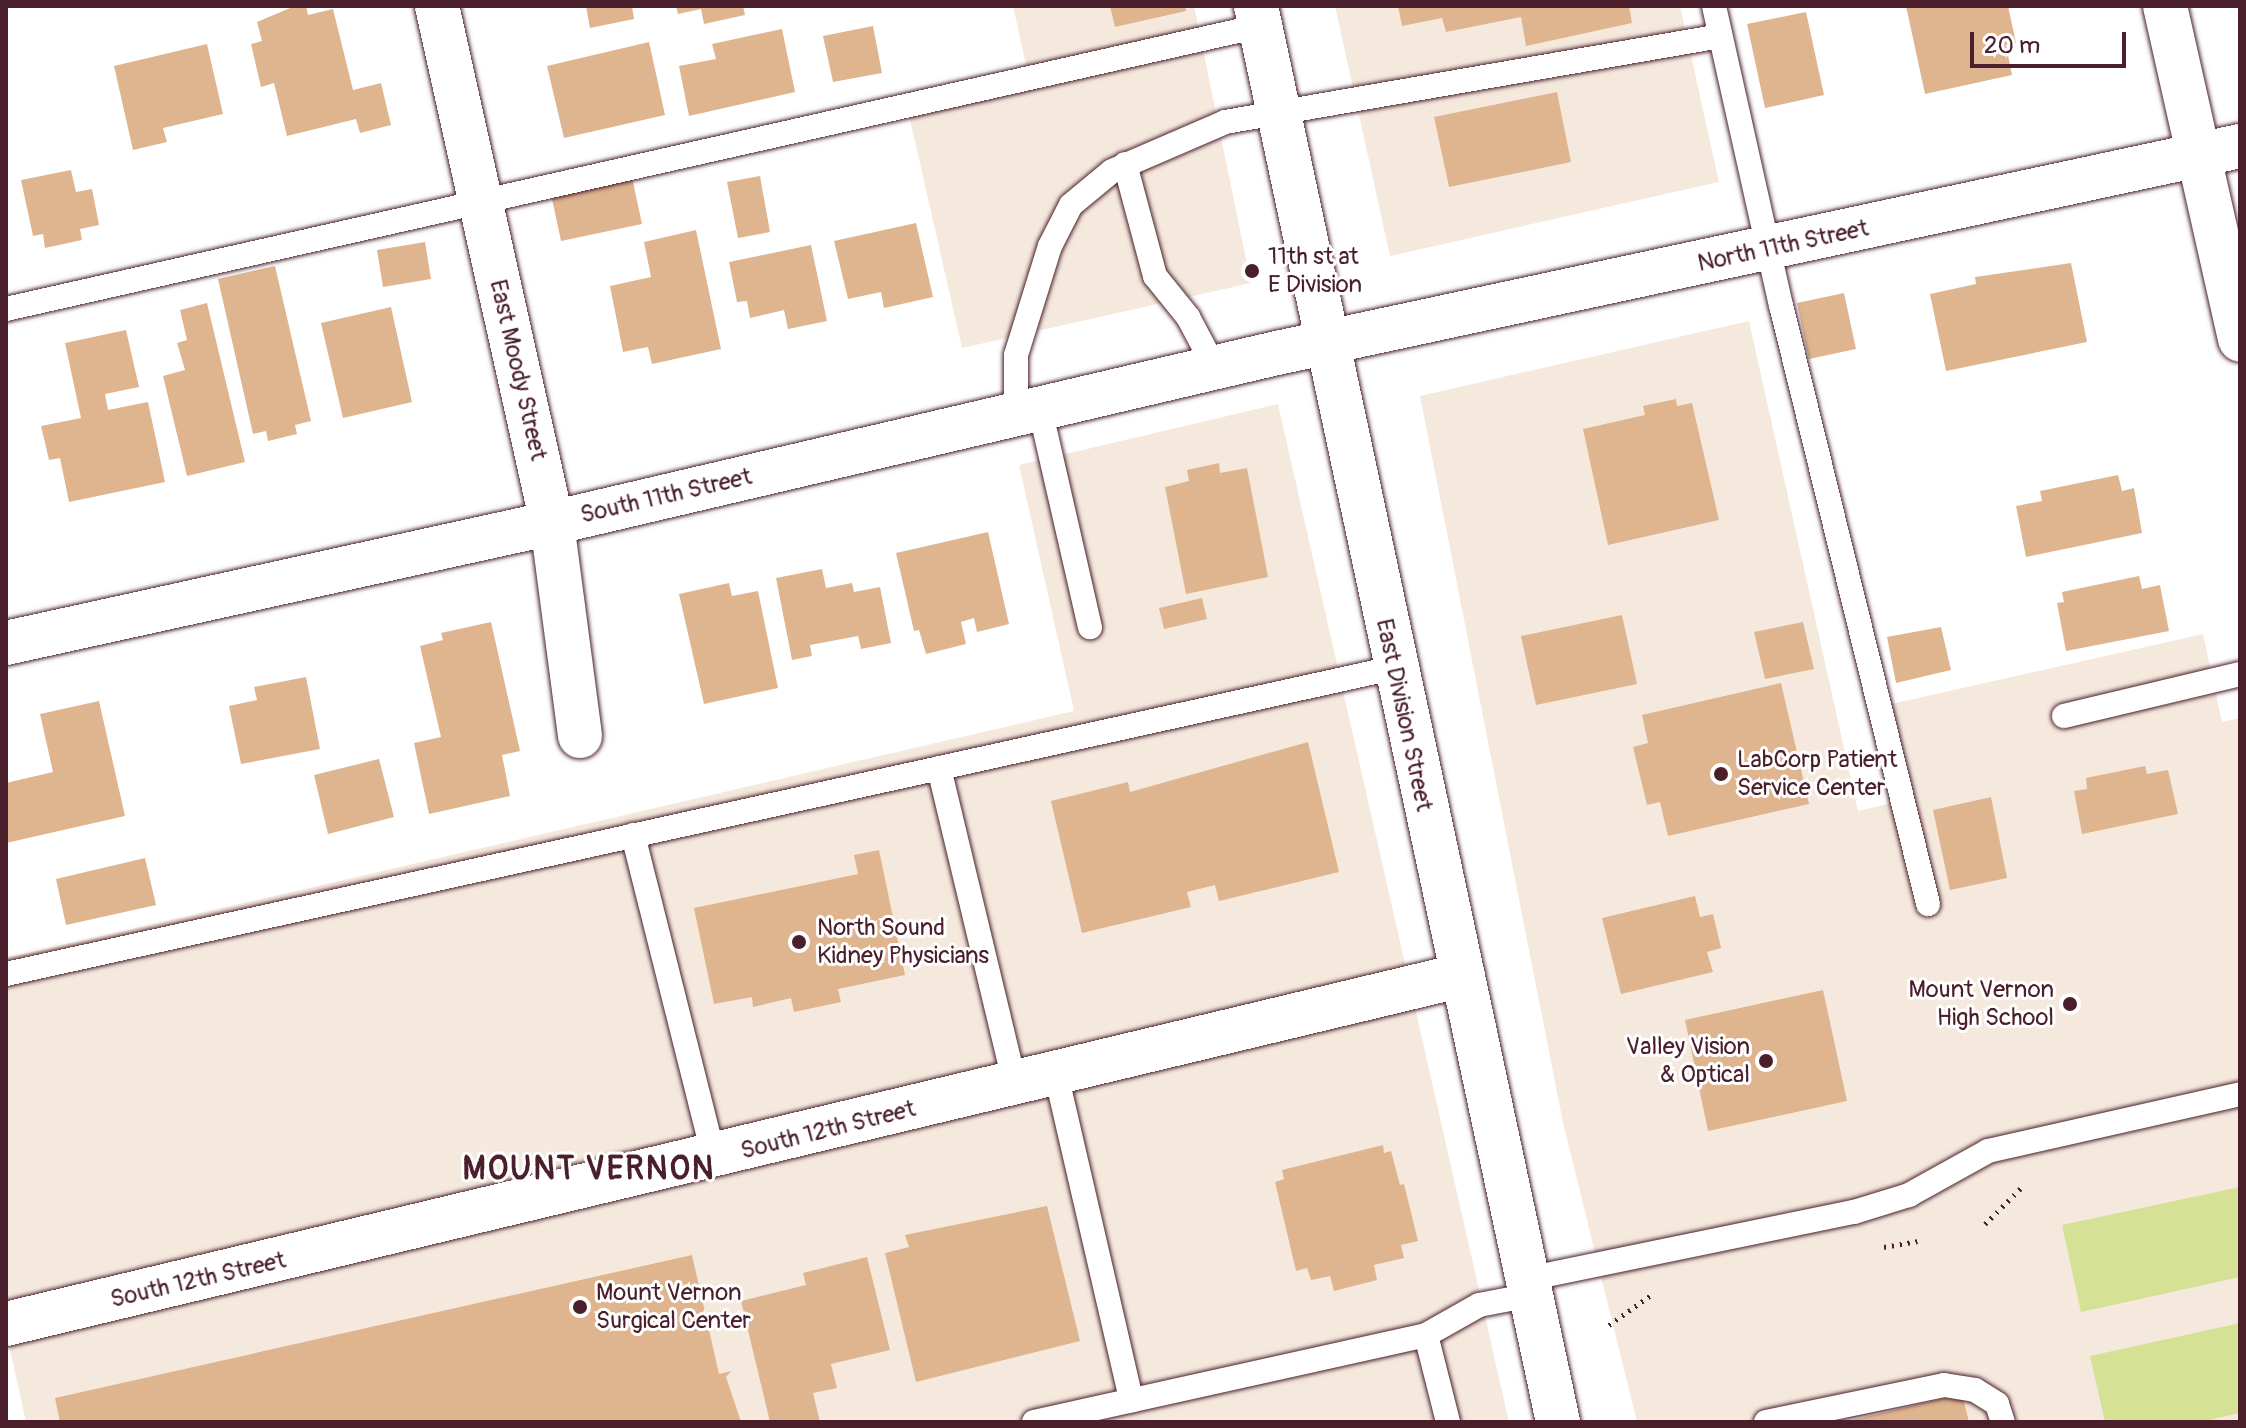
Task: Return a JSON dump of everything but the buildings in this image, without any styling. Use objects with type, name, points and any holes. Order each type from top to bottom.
[{"type":"street","name":"East Moody Street","points":[[437,6],[552,523],[580,736]]},
{"type":"street","points":[[2165,6],[2220,150],[2240,340]]},
{"type":"street","name":"East Division Street","points":[[1258,16],[1393,668],[1463,975],[1558,1422]]},
{"type":"street","name":"North 11th Street","points":[[1325,343],[2220,150]]},
{"type":"street","name":"South 11th Street","points":[[6,643],[552,523],[1325,343]]},
{"type":"street","name":"South 12th Street","points":[[6,1324],[714,1158],[1463,975]]},
{"type":"lane","points":[[1714,6],[1769,249],[1928,904]]},
{"type":"lane","points":[[6,309],[1258,16]]},
{"type":"lane","points":[[1090,627],[1028,412],[1016,355],[1059,223],[1099,180],[1125,164],[1225,122],[1721,36]]},
{"type":"lane","points":[[1125,164],[1155,276],[1188,317],[1215,368]]},
{"type":"lane","points":[[6,974],[1393,668]]},
{"type":"lane","points":[[2064,716],[2240,674]]},
{"type":"lane","points":[[939,768],[1131,1400]]},
{"type":"lane","points":[[633,835],[714,1158]]},
{"type":"lane","points":[[1034,1422],[1426,1335],[1479,1305],[1529,1287],[1854,1212],[1909,1195],[1988,1151],[2240,1094]]},
{"type":"lane","points":[[1426,1335],[1448,1422]]},
{"type":"lane","points":[[1766,1422],[1944,1385],[1975,1390],[1997,1404],[2003,1422]]},
{"type":"path","points":[[1985,1224],[2027,1181]]},
{"type":"shaded area","points":[[1013,6],[1194,6],[1251,283],[962,348],[909,115],[1031,88]]},
{"type":"shaded area","points":[[1335,6],[1680,6],[1719,182],[1390,256]]},
{"type":"shaded area","points":[[1749,321],[1858,811],[1895,802],[1874,708],[2203,634],[2222,722],[2240,718],[2240,1422],[1637,1422],[1563,1123],[1420,396]]},
{"type":"shaded area","points":[[1278,404],[1509,1422],[26,1422],[6,1332],[6,958],[1074,711],[1019,465]]},
{"type":"green space","points":[[2240,1187],[2240,1277],[2081,1312],[2062,1225]]},
{"type":"green space","points":[[2240,1323],[2240,1413],[2200,1422],[2105,1422],[2090,1356]]},
{"type":"place","name":"11th st at E Division","points":[[1252,271]]},
{"type":"place","name":"LabCorp Patient Service Center","points":[[1721,774]]},
{"type":"place","name":"North Sound Kidney Physicians","points":[[799,942]]},
{"type":"place","name":"Mount Vernon High School","points":[[2070,1004]]},
{"type":"place","name":"Valley Vision & Optical","points":[[1766,1061]]},
{"type":"place","name":"Mount Vernon Surgical Center","points":[[580,1307]]},
{"type":"district","name":"MOUNT VERNON","points":[[589,1169]]}]
